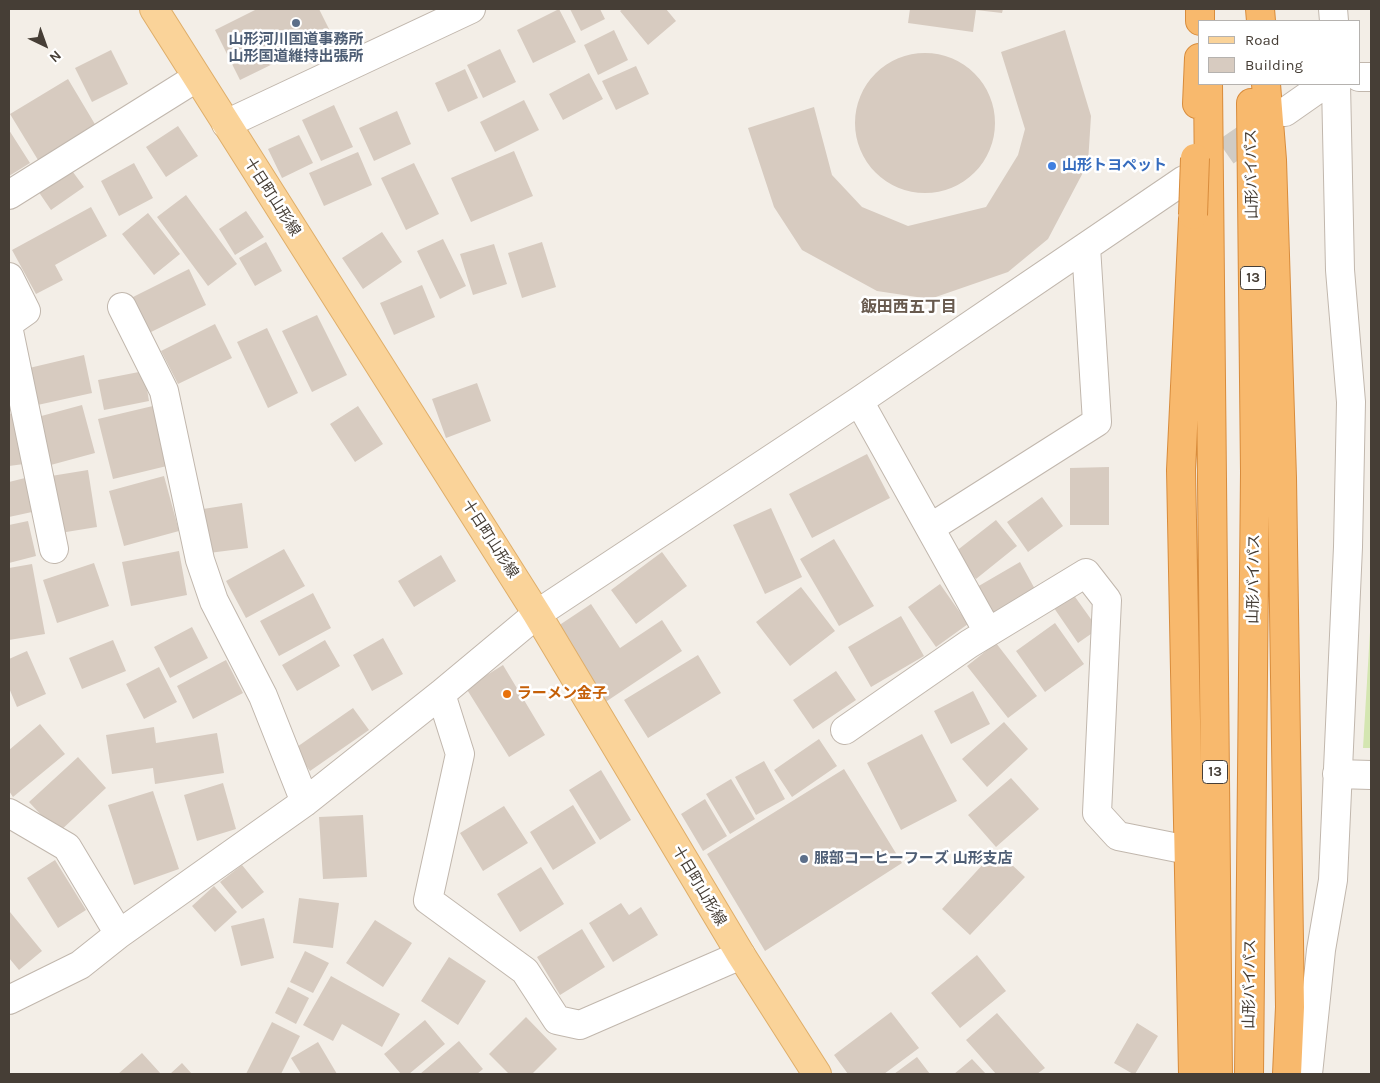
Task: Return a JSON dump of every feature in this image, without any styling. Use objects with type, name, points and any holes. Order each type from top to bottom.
[{"type":"highway","points":[[1193,1074],[1181,470],[1193,215],[1190,169],[1198,70]]},
{"type":"highway","name":"13","points":[[1208,85],[1218,1074]]},
{"type":"highway","name":"山形バイパス","points":[[1249,1074],[1255,473],[1251,85]]},
{"type":"highway","points":[[1266,85],[1272,160],[1282,478],[1290,1007],[1287,1074]]},
{"type":"main road","name":"十日町山形線","points":[[154,9],[537,614],[740,956],[817,1074]]},
{"type":"street","points":[[226,124],[471,9]]},
{"type":"street","points":[[9,194],[196,78]]},
{"type":"street","points":[[1285,112],[1324,85]]},
{"type":"street","points":[[1308,1074],[1322,950],[1333,880],[1336,774],[1348,547],[1351,402],[1340,270],[1336,85]]},
{"type":"street","points":[[9,1000],[80,965],[119,934],[305,802],[441,694],[537,614],[859,402],[1086,247],[1190,169]]},
{"type":"street","points":[[930,528],[1097,422],[1086,247]]},
{"type":"street","points":[[9,277],[26,311],[9,323]]},
{"type":"street","points":[[122,307],[164,391],[200,560],[214,601],[240,655],[263,696],[305,802]]},
{"type":"street","points":[[9,331],[54,549]]},
{"type":"street","points":[[859,402],[988,632]]},
{"type":"street","points":[[845,730],[988,632],[1086,573],[1107,600],[1097,812],[1118,836],[1188,850]]},
{"type":"street","points":[[441,694],[460,754],[428,900],[525,971],[557,1020],[580,1025],[740,956]]},
{"type":"street","points":[[1336,774],[1371,775]]},
{"type":"street","points":[[9,813],[67,847],[119,934]]},
{"type":"green space","points":[[1371,615],[1371,748],[1363,748]]},
{"type":"building","points":[[257,9],[319,9],[332,35],[240,80],[215,30]]},
{"type":"building","points":[[559,9],[576,42],[533,63],[517,30]]},
{"type":"building","points":[[570,9],[600,9],[605,19],[581,31]]},
{"type":"building","points":[[623,9],[666,9],[676,21],[648,45],[620,11]]},
{"type":"building","points":[[910,9],[1003,9],[1002,13],[976,10],[973,32],[908,23]]},
{"type":"building","points":[[614,30],[628,60],[598,75],[584,45]]},
{"type":"building","points":[[1065,30],[1091,116],[1088,163],[1048,239],[1008,272],[930,299],[877,291],[802,250],[774,207],[748,128],[814,107],[832,175],[862,207],[908,226],[986,207],[1018,155],[1025,129],[1001,52]]},
{"type":"building","points":[[500,49],[516,82],[483,98],[467,65]]},
{"type":"building","points":[[111,50],[128,84],[92,102],[75,68]]},
{"type":"building","points":[[925,53],[939,54],[952,58],[975,73],[990,96],[994,109],[994,137],[990,150],[975,173],[952,188],[939,192],[925,193],[911,192],[898,188],[875,173],[860,150],[856,137],[855,123],[856,109],[860,96],[875,73],[898,58],[911,54]]},
{"type":"building","points":[[636,66],[649,94],[616,110],[602,81]]},
{"type":"building","points":[[465,69],[478,98],[448,112],[435,83]]},
{"type":"building","points":[[589,73],[603,99],[563,120],[549,94]]},
{"type":"building","points":[[68,79],[96,126],[38,160],[10,114]]},
{"type":"building","points":[[524,100],[539,130],[495,152],[480,122]]},
{"type":"building","points":[[334,105],[353,147],[321,161],[302,120]]},
{"type":"building","points":[[397,111],[411,144],[374,161],[359,128]]},
{"type":"building","points":[[178,126],[198,156],[166,177],[146,147]]},
{"type":"building","points":[[9,130],[30,163],[9,176]]},
{"type":"building","points":[[299,135],[313,163],[282,178],[268,149]]},
{"type":"building","points":[[514,151],[533,196],[471,222],[451,178]]},
{"type":"building","points":[[358,152],[372,185],[324,206],[309,173]]},
{"type":"building","points":[[134,163],[153,198],[119,216],[101,181]]},
{"type":"building","points":[[414,163],[439,214],[406,230],[381,178]]},
{"type":"building","points":[[70,168],[84,187],[51,210],[38,191]]},
{"type":"building","points":[[186,195],[237,264],[208,286],[157,217]]},
{"type":"building","points":[[91,207],[107,236],[55,265],[63,280],[36,294],[12,250]]},
{"type":"building","points":[[246,211],[264,237],[235,255],[219,229]]},
{"type":"building","points":[[148,213],[180,254],[154,275],[122,234]]},
{"type":"building","points":[[382,232],[402,262],[363,289],[342,258]]},
{"type":"building","points":[[443,239],[466,286],[440,299],[417,251]]},
{"type":"building","points":[[266,242],[282,271],[255,286],[239,258]]},
{"type":"building","points":[[542,242],[556,287],[522,298],[508,253]]},
{"type":"building","points":[[494,244],[507,284],[473,295],[460,254]]},
{"type":"building","points":[[189,269],[206,305],[149,333],[131,298]]},
{"type":"building","points":[[422,285],[435,317],[394,335],[380,303]]},
{"type":"building","points":[[317,315],[347,375],[312,392],[282,331]]},
{"type":"building","points":[[215,324],[232,358],[178,384],[161,351]]},
{"type":"building","points":[[267,328],[298,393],[268,408],[237,342]]},
{"type":"building","points":[[84,355],[92,393],[33,406],[25,369]]},
{"type":"building","points":[[144,371],[149,401],[104,410],[98,380]]},
{"type":"building","points":[[477,383],[491,421],[446,438],[432,399]]},
{"type":"building","points":[[82,405],[95,453],[47,466],[34,418]]},
{"type":"building","points":[[157,405],[171,465],[113,479],[98,419]]},
{"type":"building","points":[[358,406],[383,444],[355,462],[330,424]]},
{"type":"building","points":[[13,413],[24,464],[9,466],[9,414]]},
{"type":"building","points":[[867,454],[890,498],[812,538],[789,494]]},
{"type":"building","points":[[1109,467],[1109,525],[1070,525],[1070,468]]},
{"type":"building","points":[[88,470],[97,527],[60,533],[51,476]]},
{"type":"building","points":[[164,476],[179,531],[124,546],[109,491]]},
{"type":"building","points":[[25,478],[32,512],[9,517],[9,482]]},
{"type":"building","points":[[1042,497],[1063,526],[1028,552],[1007,522]]},
{"type":"building","points":[[242,503],[248,548],[209,553],[203,509]]},
{"type":"building","points":[[771,508],[802,577],[765,594],[733,525]]},
{"type":"building","points":[[996,520],[1017,546],[976,579],[955,552]]},
{"type":"building","points":[[28,521],[36,556],[9,563],[9,525]]},
{"type":"building","points":[[834,539],[874,606],[839,626],[800,559]]},
{"type":"building","points":[[284,549],[305,586],[246,618],[226,581]]},
{"type":"building","points":[[179,551],[187,595],[131,606],[122,562]]},
{"type":"building","points":[[662,552],[687,586],[636,624],[611,590]]},
{"type":"building","points":[[441,555],[456,581],[414,607],[398,581]]},
{"type":"building","points":[[1020,562],[1036,591],[992,614],[977,587]]},
{"type":"building","points":[[94,563],[109,606],[57,623],[43,580]]},
{"type":"building","points":[[32,564],[45,634],[9,640],[9,568]]},
{"type":"building","points":[[940,584],[968,624],[936,647],[908,607]]},
{"type":"building","points":[[801,587],[835,631],[790,666],[756,622]]},
{"type":"building","points":[[313,593],[331,628],[279,656],[260,621]]},
{"type":"building","points":[[1073,594],[1098,629],[1078,643],[1054,608]]},
{"type":"building","points":[[591,604],[620,648],[662,620],[682,651],[604,703],[555,628]]},
{"type":"building","points":[[901,616],[924,656],[871,687],[848,647]]},
{"type":"building","points":[[1055,623],[1084,664],[1045,692],[1016,651]]},
{"type":"building","points":[[192,627],[208,658],[170,678],[154,647]]},
{"type":"building","points":[[383,638],[403,674],[372,691],[353,655]]},
{"type":"building","points":[[113,640],[126,671],[82,689],[69,658]]},
{"type":"building","points":[[325,640],[340,666],[297,691],[282,665]]},
{"type":"building","points":[[996,643],[1037,696],[1008,718],[967,666]]},
{"type":"building","points":[[27,651],[46,694],[17,707],[9,688],[9,659]]},
{"type":"building","points":[[698,655],[721,693],[648,738],[624,700]]},
{"type":"building","points":[[226,660],[243,693],[193,719],[177,686]]},
{"type":"building","points":[[503,665],[545,735],[509,757],[466,688]]},
{"type":"building","points":[[159,667],[177,702],[144,719],[126,684]]},
{"type":"building","points":[[836,671],[856,700],[813,729],[793,700]]},
{"type":"building","points":[[973,691],[990,724],[951,744],[934,711]]},
{"type":"building","points":[[353,708],[369,730],[310,771],[294,749]]},
{"type":"building","points":[[1004,722],[1028,749],[987,787],[962,759]]},
{"type":"building","points":[[40,724],[65,754],[13,797],[9,791],[9,750]]},
{"type":"building","points":[[154,727],[156,743],[217,733],[224,773],[155,784],[153,768],[112,774],[106,735]]},
{"type":"building","points":[[922,734],[957,801],[901,830],[867,763]]},
{"type":"building","points":[[819,739],[837,766],[792,797],[774,770]]},
{"type":"building","points":[[78,757],[106,788],[58,833],[29,802]]},
{"type":"building","points":[[764,761],[785,799],[756,815],[735,777]]},
{"type":"building","name":"服部コーヒーフーズ 山形支店","points":[[844,769],[902,863],[765,951],[707,854]]},
{"type":"building","points":[[601,770],[631,820],[600,840],[569,790]]},
{"type":"building","points":[[1011,778],[1039,809],[996,847],[968,815]]},
{"type":"building","points":[[731,779],[755,819],[730,834],[706,794]]},
{"type":"building","points":[[223,783],[236,829],[197,841],[184,795]]},
{"type":"building","points":[[153,791],[179,869],[134,885],[108,805]]},
{"type":"building","points":[[705,799],[727,836],[703,851],[681,814]]},
{"type":"building","points":[[573,805],[596,843],[553,870],[530,832]]},
{"type":"building","points":[[504,806],[528,843],[483,871],[460,833]]},
{"type":"building","points":[[363,815],[367,877],[323,879],[319,817]]},
{"type":"building","points":[[996,850],[1025,877],[970,935],[942,909]]},
{"type":"building","points":[[55,860],[86,910],[58,928],[27,878]]},
{"type":"building","points":[[242,865],[264,892],[242,909],[220,882]]},
{"type":"building","points":[[541,867],[564,904],[520,932],[497,894]]},
{"type":"building","points":[[214,886],[237,912],[215,932],[192,906]]},
{"type":"building","points":[[299,898],[339,903],[333,948],[293,943]]},
{"type":"building","points":[[621,903],[629,915],[641,907],[658,935],[613,962],[589,923]]},
{"type":"building","points":[[10,912],[42,951],[19,970],[9,958]]},
{"type":"building","points":[[264,918],[274,958],[241,966],[231,926]]},
{"type":"building","points":[[375,920],[412,943],[383,987],[346,963]]},
{"type":"building","points":[[582,929],[605,967],[560,995],[537,957]]},
{"type":"building","points":[[305,951],[329,963],[313,993],[290,982]]},
{"type":"building","points":[[977,955],[1006,991],[960,1028],[931,993]]},
{"type":"building","points":[[449,957],[486,981],[458,1025],[421,1001]]},
{"type":"building","points":[[331,976],[400,1014],[382,1047],[342,1024],[333,1041],[303,1025]]},
{"type":"building","points":[[288,987],[309,998],[296,1024],[275,1013]]},
{"type":"building","points":[[891,1012],[919,1048],[884,1074],[848,1074],[834,1055]]},
{"type":"building","points":[[997,1013],[1045,1068],[1037,1074],[996,1074],[966,1040]]},
{"type":"building","points":[[526,1017],[557,1049],[532,1074],[509,1074],[489,1054]]},
{"type":"building","points":[[425,1020],[445,1044],[409,1074],[401,1074],[384,1054]]},
{"type":"building","points":[[272,1022],[300,1036],[281,1074],[246,1074]]},
{"type":"building","points":[[1137,1023],[1158,1036],[1135,1074],[1133,1074],[1114,1063]]},
{"type":"building","points":[[459,1041],[483,1069],[477,1074],[420,1074]]},
{"type":"building","points":[[318,1042],[337,1074],[301,1074],[291,1058]]},
{"type":"building","points":[[142,1053],[161,1074],[118,1074]]},
{"type":"building","points":[[917,1057],[930,1074],[894,1074]]},
{"type":"building","points":[[972,1059],[986,1074],[954,1074]]},
{"type":"building","points":[[182,1063],[192,1074],[170,1074]]},
{"type":"tunnel","points":[[1191,176],[1269,122]]},
{"type":"place","name":"山形河川国道事務所 山形国道維持出張所","points":[[296,23]]},
{"type":"place","name":"山形トヨペット","points":[[1052,166]]},
{"type":"place","name":"ラーメン金子","points":[[507,694]]},
{"type":"place","name":"服部コーヒーフーズ 山形支店","points":[[804,859]]},
{"type":"district","name":"飯田西五丁目","points":[[909,307]]}]
